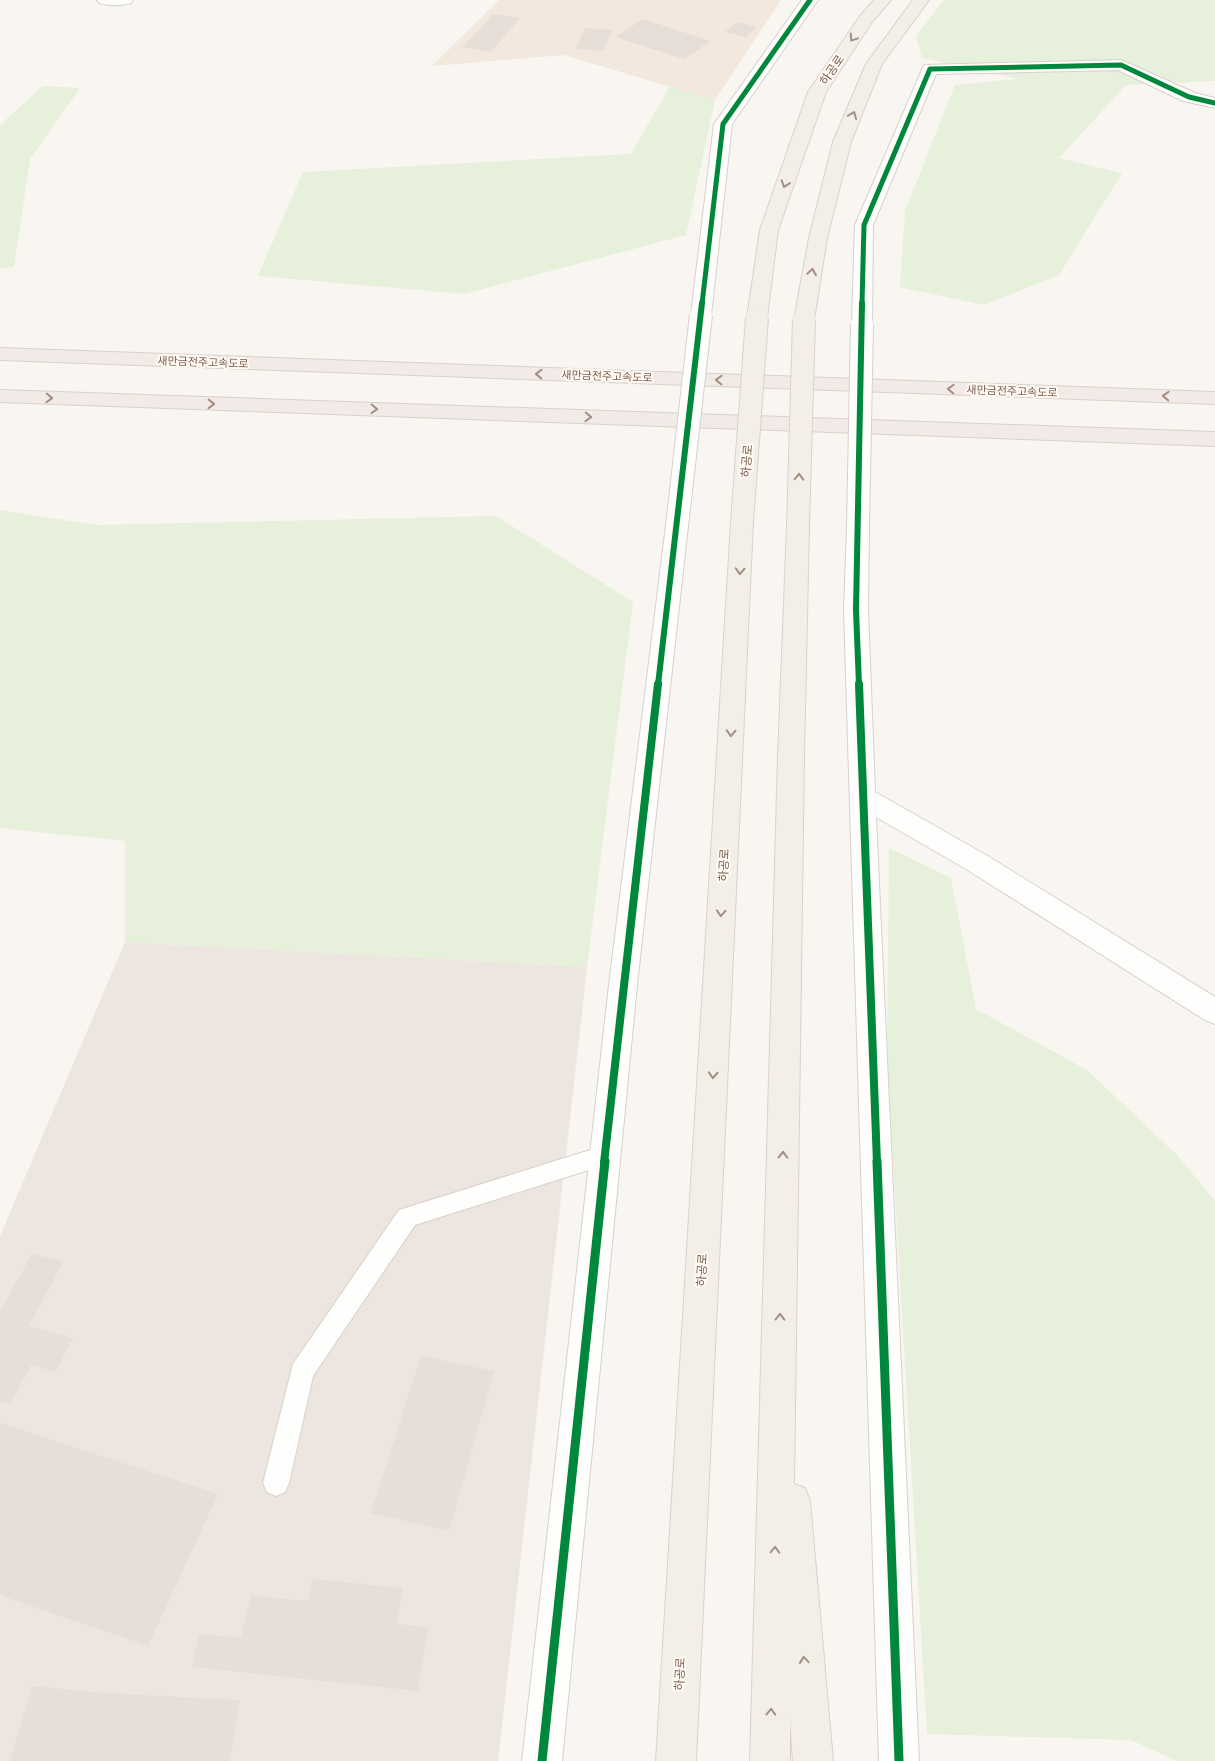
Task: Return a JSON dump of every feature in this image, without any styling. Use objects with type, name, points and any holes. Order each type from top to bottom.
[{"type":"highway","name":"새만금전주고속도로","points":[[0,354],[1215,398]]},
{"type":"highway","points":[[0,396],[1215,439]]},
{"type":"main road","name":"하공로","points":[[676,1761],[742,522],[757,318],[769,230],[817,92],[866,19],[883,0]]},
{"type":"main road","points":[[770,1761],[791,766],[804,320],[818,238],[842,142],[874,64],[920,0]]},
{"type":"main road","points":[[780,1353],[812,1761]]},
{"type":"street","points":[[105,0],[125,0]]},
{"type":"street","points":[[542,1761],[623,985],[723,124],[810,0]]},
{"type":"street","points":[[898,1761],[856,610],[864,225],[930,69],[1122,65],[1189,97],[1215,103]]},
{"type":"street","points":[[862,797],[976,862],[1215,1012]]},
{"type":"lane","points":[[276,1483],[302,1372],[407,1217],[606,1154]]},
{"type":"shaded area","points":[[499,0],[781,0],[715,100],[564,55],[432,66]]},
{"type":"shaded area","points":[[125,942],[587,967],[498,1761],[0,1761],[0,1236]]},
{"type":"green space","points":[[944,0],[1215,0],[1215,81],[1126,85],[1059,158],[1122,173],[1059,275],[984,305],[900,287],[905,211],[955,85],[1018,79],[922,58],[916,36]]},
{"type":"green space","points":[[43,86],[80,88],[30,159],[14,267],[0,268],[0,125]]},
{"type":"green space","points":[[670,86],[715,100],[686,235],[464,294],[258,276],[303,172],[631,154]]},
{"type":"green space","points":[[0,510],[96,525],[496,516],[633,602],[587,967],[125,942],[125,841],[0,828]]},
{"type":"green space","points":[[889,848],[951,878],[976,1009],[1087,1070],[1177,1155],[1215,1201],[1215,1761],[1177,1761],[1131,1740],[927,1734],[887,1060]]},
{"type":"building","points":[[493,14],[520,18],[491,52],[463,47]]},
{"type":"building","points":[[643,19],[711,41],[684,59],[615,37]]},
{"type":"building","points":[[737,22],[757,27],[746,37],[725,32]]},
{"type":"building","points":[[585,28],[612,30],[603,51],[576,49]]},
{"type":"building","points":[[32,1254],[63,1262],[29,1326],[73,1338],[55,1372],[31,1365],[10,1404],[0,1401],[0,1312]]},
{"type":"building","points":[[421,1356],[494,1371],[449,1531],[371,1513]]},
{"type":"building","points":[[0,1423],[218,1494],[148,1646],[0,1595]]},
{"type":"building","points":[[312,1579],[403,1588],[397,1624],[428,1627],[418,1691],[192,1667],[199,1634],[241,1638],[251,1596],[308,1601]]},
{"type":"building","points":[[32,1686],[104,1693],[240,1700],[230,1761],[10,1761]]},
{"type":"cycle path","points":[[542,1761],[623,985],[723,124],[810,0]]},
{"type":"cycle path","points":[[899,1761],[856,610],[864,225],[930,69],[1121,65],[1189,97],[1215,103]]}]
